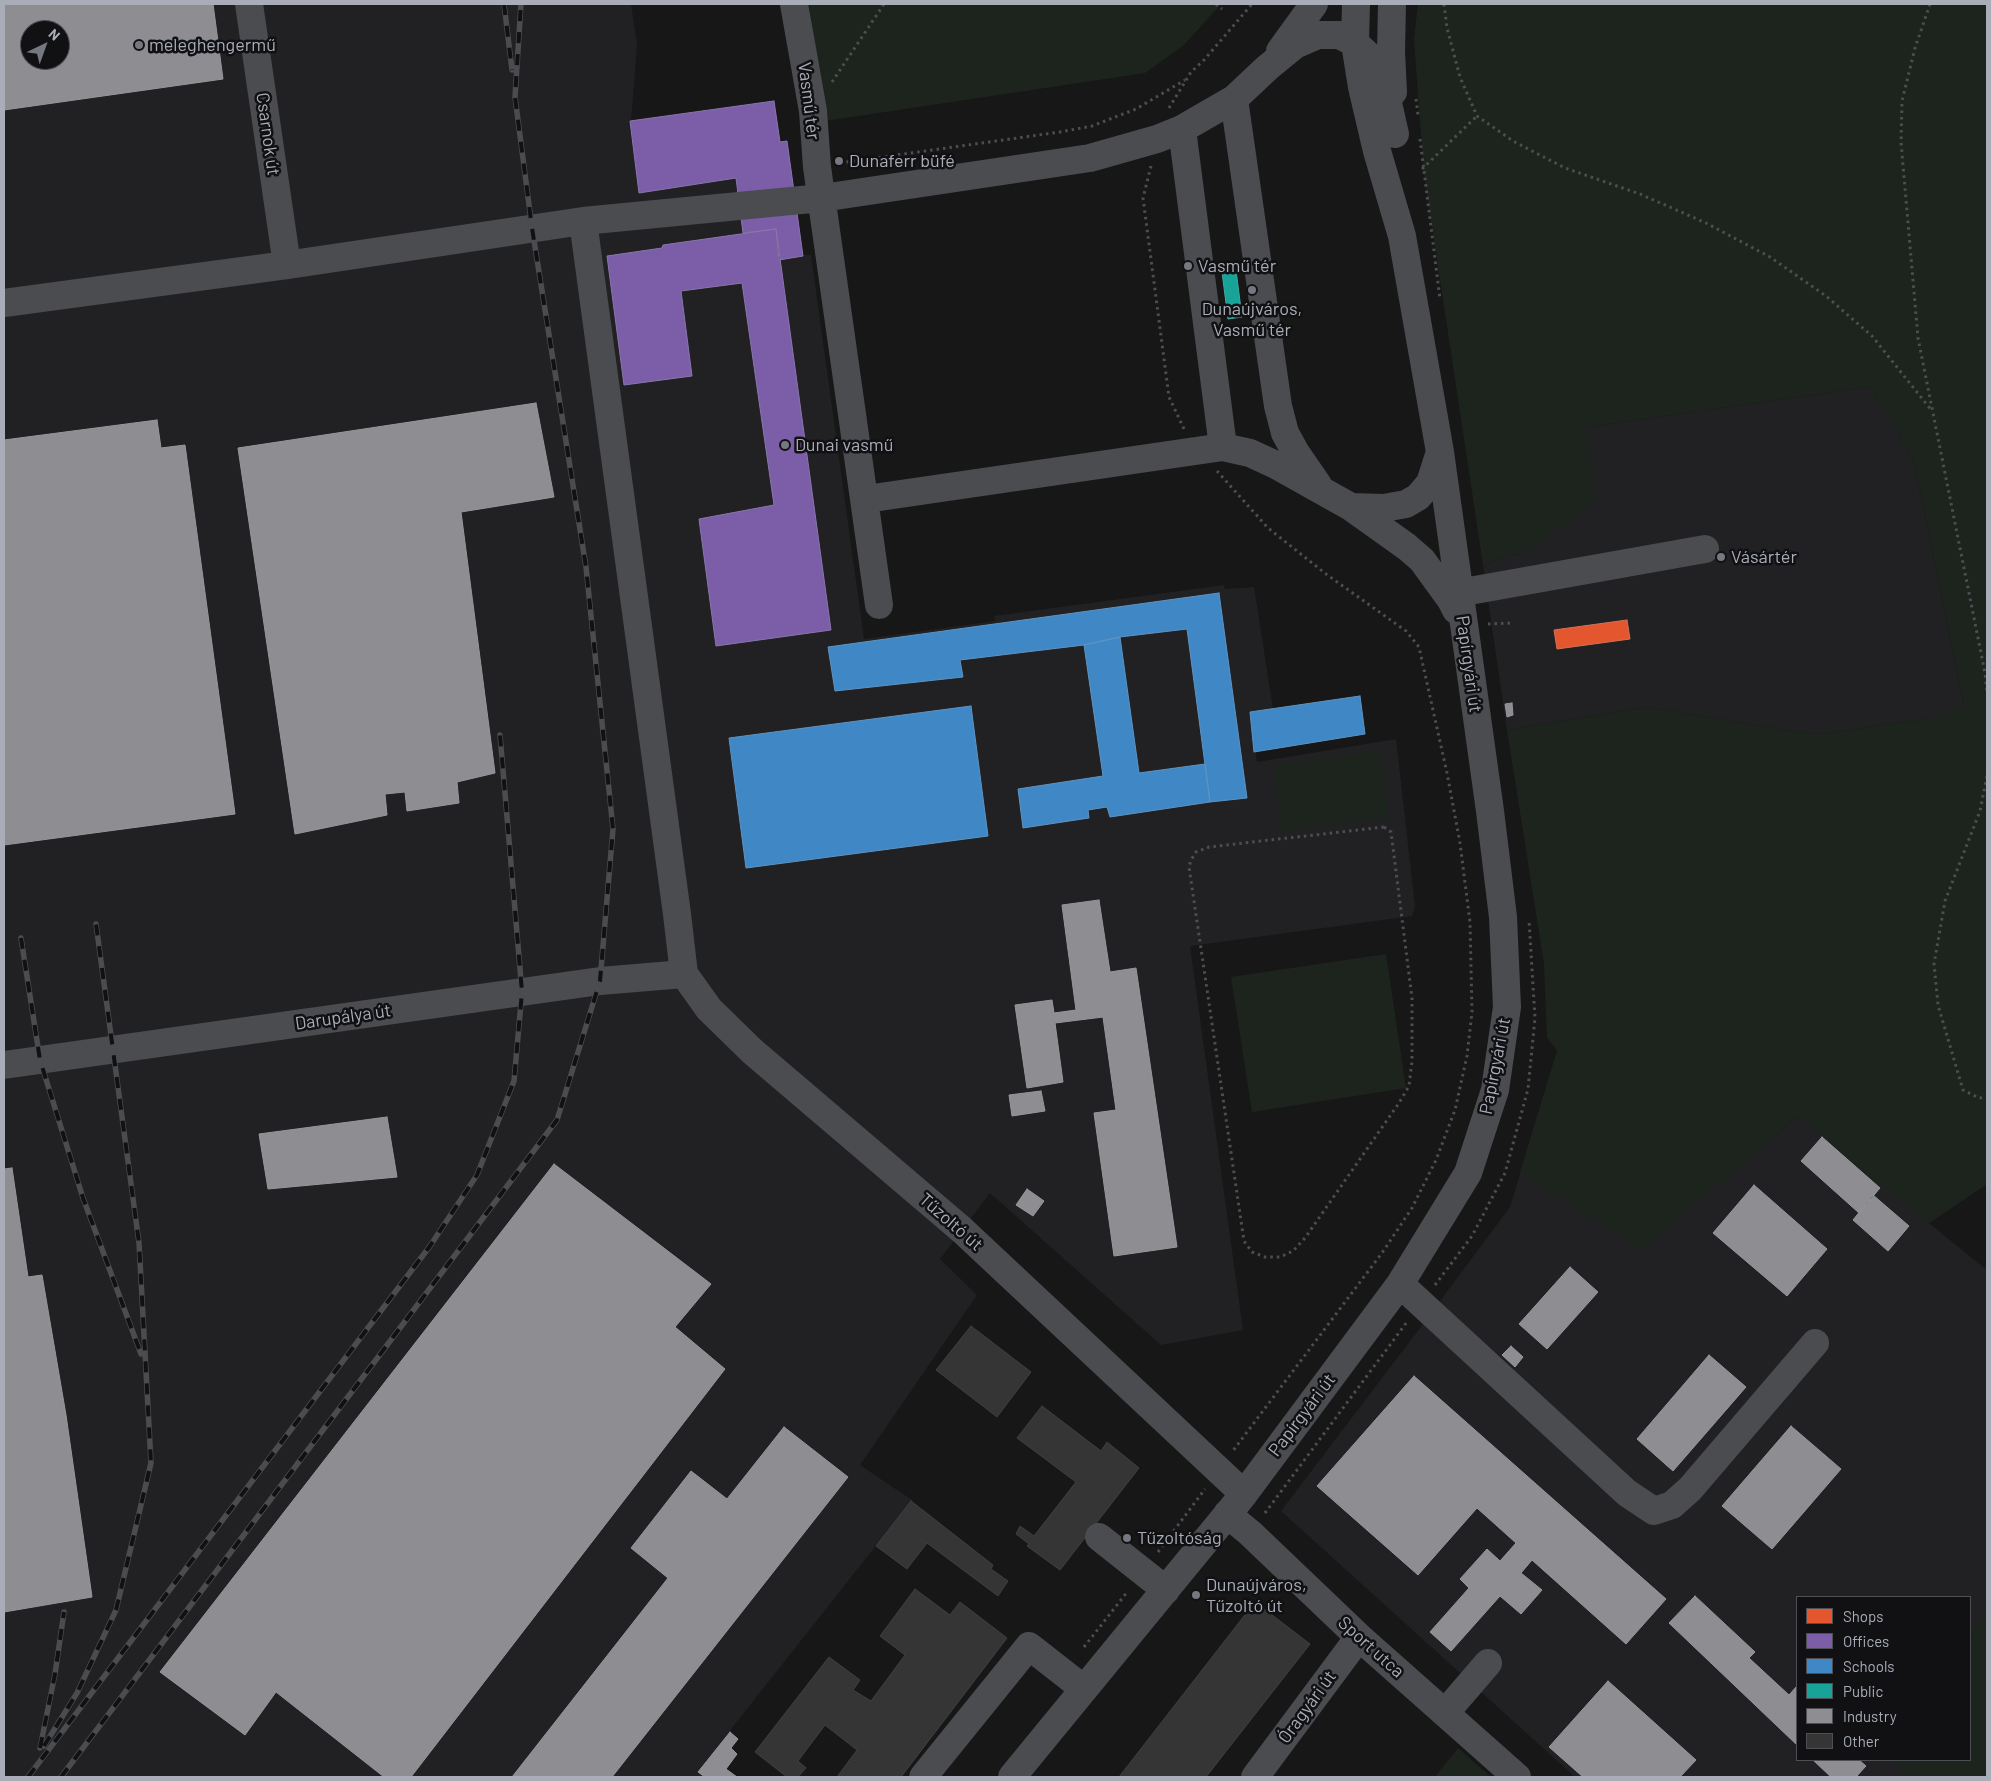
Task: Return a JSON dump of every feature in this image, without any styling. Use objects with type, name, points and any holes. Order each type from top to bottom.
[{"type":"street","name":"Csarnok út","points":[[249,4],[287,264]]},
{"type":"street","name":"Vasmű tér","points":[[794,4],[812,111],[817,166],[866,499],[879,605]]},
{"type":"street","points":[[1267,68],[1314,4]]},
{"type":"street","points":[[1356,4],[1355,43],[1362,87],[1377,151],[1402,236]]},
{"type":"street","points":[[1392,4],[1391,52],[1407,132],[1402,236]]},
{"type":"street","points":[[4,303],[583,221],[822,198],[1090,158],[1169,134],[1234,99],[1295,45],[1318,35],[1339,36],[1355,43],[1371,58],[1407,132]]},
{"type":"street","points":[[1234,99],[1278,406],[1285,432],[1296,454],[1320,488]]},
{"type":"street","points":[[1169,134],[1212,449]]},
{"type":"street","points":[[583,221],[684,974]]},
{"type":"street","name":"Papírgyári út","points":[[1012,1777],[1236,1504],[1400,1284],[1468,1173],[1494,1090],[1507,1007],[1503,916],[1465,632],[1470,590],[1440,452],[1402,236]]},
{"type":"street","points":[[866,499],[1212,449],[1250,453],[1320,488],[1351,507],[1407,547],[1422,560],[1452,600],[1465,632]]},
{"type":"street","points":[[1351,507],[1384,508],[1406,504],[1418,497],[1430,483],[1440,452]]},
{"type":"street","points":[[1470,590],[1705,549]]},
{"type":"street","name":"Darupálya út","points":[[4,1065],[590,982],[684,974]]},
{"type":"street","name":"Tűzoltó út","points":[[684,974],[709,1009],[752,1051],[962,1230],[1219,1470],[1236,1504]]},
{"type":"street","points":[[1400,1284],[1627,1494],[1654,1511],[1672,1505],[1690,1489],[1815,1343]]},
{"type":"street","name":"Sport utca","points":[[1236,1504],[1250,1533],[1359,1636],[1517,1777]]},
{"type":"street","points":[[1099,1536],[1166,1590]]},
{"type":"street","name":"Óragyári út","points":[[1255,1777],[1359,1636]]},
{"type":"street","points":[[923,1777],[1029,1646],[1084,1689]]},
{"type":"street","points":[[1445,1713],[1488,1663]]},
{"type":"path","points":[[812,111],[884,4]]},
{"type":"path","points":[[1216,4],[1222,9]]},
{"type":"path","points":[[1219,1470],[1382,1253],[1412,1208],[1436,1160],[1454,1110],[1467,1056],[1472,1012],[1470,922],[1460,844],[1447,773],[1419,647],[1406,631],[1326,574],[1268,528],[1212,449],[1182,425],[1169,397],[1143,198],[1169,134],[1165,115],[1186,80],[1252,4]]},
{"type":"path","points":[[1444,4],[1447,28],[1460,77],[1477,116],[1513,141],[1565,168],[1640,194],[1706,223],[1770,257],[1826,296],[1872,336],[1900,368],[1933,411]]},
{"type":"path","points":[[1930,4],[1915,48],[1902,101],[1901,142],[1918,338],[1985,673],[1987,692]]},
{"type":"path","points":[[817,166],[1092,126],[1136,109],[1186,80]]},
{"type":"path","points":[[1416,90],[1418,120]]},
{"type":"path","points":[[1422,169],[1477,116]]},
{"type":"path","points":[[1407,132],[1422,169],[1441,304]]},
{"type":"path","points":[[1470,590],[1488,625],[1511,623]]},
{"type":"path","points":[[1987,776],[1980,811],[1945,901],[1934,964],[1938,1005],[1963,1090],[1979,1098],[1987,1097]]},
{"type":"path","points":[[1384,827],[1391,832],[1412,998],[1412,1061],[1409,1086],[1400,1104],[1305,1238],[1293,1251],[1280,1257],[1265,1257],[1252,1252],[1244,1241],[1189,867],[1196,852],[1209,846],[1384,827]]},
{"type":"path","points":[[1250,1533],[1472,1236],[1506,1173],[1528,1089],[1535,1018],[1532,938],[1528,910]]},
{"type":"shaded area","points":[[4,4],[631,4],[637,45],[631,121],[774,101],[780,142],[787,141],[803,255],[811,255],[864,639],[995,621],[994,616],[1224,585],[1225,589],[1254,587],[1273,709],[1250,712],[1257,762],[1396,739],[1415,906],[1412,916],[1190,946],[1243,1330],[1161,1345],[990,1193],[940,1259],[977,1295],[860,1465],[912,1500],[698,1771],[705,1777],[4,1777]]},
{"type":"shaded area","points":[[809,4],[1221,4],[1184,45],[1145,73],[825,121]]},
{"type":"shaded area","points":[[1418,4],[1987,4],[1987,1184],[1928,1224],[1797,1117],[1642,1250],[1520,1172],[1557,1051],[1547,1037],[1544,964],[1507,730],[1648,707],[1798,732],[1821,734],[1930,718],[1964,705],[1915,467],[1911,456],[1870,387],[1587,427],[1596,500],[1533,549],[1483,565],[1424,173],[1414,40]]},
{"type":"shaded area","name":"Vásártér","points":[[1870,387],[1911,456],[1915,467],[1964,706],[1930,718],[1821,734],[1798,732],[1648,707],[1507,730],[1483,565],[1533,549],[1587,427]]},
{"type":"shaded area","points":[[1380,751],[1389,818],[1282,831],[1274,765]]},
{"type":"shaded area","points":[[1386,954],[1406,1088],[1252,1112],[1231,977]]},
{"type":"shaded area","points":[[1539,1112],[1668,1227],[1797,1117],[1987,1270],[1987,1613],[1971,1634],[1971,1596],[1796,1596],[1796,1761],[1892,1761],[1910,1777],[1575,1777],[1281,1511],[1510,1207]]},
{"type":"shaded area","points":[[1987,1613],[1987,1777],[1910,1777],[1892,1761],[1971,1761],[1971,1634]]},
{"type":"shaded area","points":[[1458,1748],[1491,1777],[1435,1777]]},
{"type":"building: Shops","points":[[1627,620],[1630,639],[1557,649],[1554,630]]},
{"type":"building: Offices","points":[[774,101],[780,142],[787,141],[803,256],[779,260],[776,229],[743,233],[736,178],[639,193],[630,121]]},
{"type":"building: Offices","name":"Dunai vasmű","points":[[776,229],[831,630],[716,646],[699,519],[774,505],[742,283],[681,291],[692,376],[624,385],[607,256],[662,248],[663,245]]},
{"type":"building: Schools","points":[[1219,593],[1247,798],[1210,802],[1187,629],[1120,637],[1084,645],[960,660],[963,677],[835,691],[828,647]]},
{"type":"building: Schools","points":[[1120,637],[1139,773],[1205,764],[1210,802],[1110,817],[1107,807],[1088,810],[1089,818],[1023,828],[1018,789],[1103,776],[1084,645]]},
{"type":"building: Schools","points":[[1360,696],[1365,734],[1254,752],[1250,712]]},
{"type":"building: Schools","points":[[971,706],[988,836],[746,868],[729,738]]},
{"type":"building: Public","points":[[1236,270],[1242,317],[1228,319],[1222,272]]},
{"type":"building: Industry","name":"meleghengermű","points":[[4,4],[213,4],[223,79],[4,110]]},
{"type":"building: Industry","points":[[536,403],[554,497],[461,512],[495,773],[457,782],[459,803],[407,811],[405,792],[385,794],[387,815],[295,834],[238,448]]},
{"type":"building: Industry","points":[[157,420],[161,448],[185,445],[235,814],[4,845],[4,440]]},
{"type":"building: Industry","points":[[1512,703],[1513,715],[1507,717],[1505,704]]},
{"type":"building: Industry","points":[[1099,900],[1110,972],[1136,968],[1177,1247],[1114,1256],[1094,1113],[1116,1110],[1103,1017],[1055,1023],[1063,1082],[1027,1088],[1015,1005],[1052,1000],[1054,1013],[1076,1010],[1062,905]]},
{"type":"building: Industry","points":[[1041,1091],[1045,1111],[1012,1116],[1009,1095]]},
{"type":"building: Industry","points":[[387,1117],[397,1177],[268,1189],[259,1134]]},
{"type":"building: Industry","points":[[1822,1137],[1880,1188],[1859,1213],[1801,1161]]},
{"type":"building: Industry","points":[[554,1164],[711,1284],[675,1327],[725,1369],[411,1777],[384,1777],[276,1692],[245,1735],[160,1672]]},
{"type":"building: Industry","points":[[12,1168],[28,1277],[42,1275],[66,1415],[92,1597],[4,1612],[4,1169]]},
{"type":"building: Industry","points":[[1754,1185],[1827,1249],[1787,1296],[1713,1233]]},
{"type":"building: Industry","points":[[1027,1189],[1044,1201],[1033,1216],[1016,1205]]},
{"type":"building: Industry","points":[[1873,1195],[1909,1226],[1888,1251],[1853,1220]]},
{"type":"building: Industry","points":[[1570,1267],[1598,1292],[1547,1349],[1519,1324]]},
{"type":"building: Industry","points":[[1511,1346],[1523,1357],[1515,1367],[1502,1355]]},
{"type":"building: Industry","points":[[1709,1355],[1746,1387],[1673,1471],[1637,1439]]},
{"type":"building: Industry","points":[[1414,1376],[1666,1599],[1626,1644],[1532,1560],[1521,1573],[1542,1590],[1521,1614],[1500,1596],[1451,1651],[1430,1632],[1469,1588],[1460,1579],[1487,1549],[1500,1561],[1516,1543],[1477,1508],[1418,1575],[1317,1486]]},
{"type":"building: Industry","points":[[1791,1426],[1841,1469],[1772,1549],[1722,1506]]},
{"type":"building: Industry","points":[[784,1427],[848,1477],[612,1777],[512,1777],[668,1578],[631,1548],[691,1471],[727,1499]]},
{"type":"building: Industry","points":[[1695,1596],[1755,1652],[1749,1658],[1789,1695],[1796,1687],[1796,1744],[1669,1623]]},
{"type":"building: Industry","points":[[1608,1681],[1696,1760],[1680,1777],[1583,1777],[1549,1747]]},
{"type":"building: Industry","points":[[730,1732],[738,1739],[731,1748],[737,1754],[726,1769],[737,1777],[705,1777],[698,1772]]},
{"type":"building: Industry","points":[[1814,1761],[1860,1761],[1866,1766],[1856,1777],[1831,1777]]},
{"type":"building: Other","points":[[971,1326],[1031,1372],[997,1417],[936,1370]]},
{"type":"building: Other","points":[[1042,1406],[1101,1451],[1107,1442],[1139,1468],[1060,1570],[1027,1546],[1029,1544],[1016,1534],[1020,1526],[1034,1536],[1076,1482],[1017,1438]]},
{"type":"building: Other","points":[[911,1501],[993,1565],[991,1569],[1008,1581],[998,1596],[927,1543],[907,1569],[876,1546]]},
{"type":"building: Other","points":[[915,1589],[950,1615],[960,1602],[1007,1638],[901,1777],[837,1777],[857,1750],[825,1725],[798,1761],[806,1768],[798,1777],[787,1777],[755,1752],[829,1657],[860,1680],[853,1690],[871,1701],[905,1655],[880,1636]]},
{"type":"building: Other","points":[[1255,1602],[1310,1644],[1206,1777],[1119,1777]]},
{"type":"railway","points":[[504,4],[512,70]]},
{"type":"railway","points":[[61,1777],[557,1120],[600,981],[613,829],[586,567],[532,228],[515,97],[521,4]]},
{"type":"railway","points":[[28,1777],[430,1246],[477,1175],[514,1081],[522,992],[500,735]]},
{"type":"railway","points":[[44,1746],[77,1693],[116,1610],[151,1463],[139,1243],[96,924]]},
{"type":"railway","points":[[21,938],[40,1060],[83,1198],[141,1354]]},
{"type":"railway","points":[[40,1748],[55,1674],[64,1612]]},
{"type":"place","name":"meleghengermű","points":[[139,45]]},
{"type":"place","name":"Dunaferr büfé","points":[[839,161]]},
{"type":"place","name":"Vasmű tér","points":[[1188,266]]},
{"type":"place","name":"Dunaújváros, Vasmű tér","points":[[1252,290]]},
{"type":"place","name":"Dunai vasmű","points":[[785,445]]},
{"type":"place","name":"Vásártér","points":[[1721,557]]},
{"type":"place","name":"Tűzoltóság","points":[[1127,1538]]},
{"type":"place","name":"Dunaújváros, Tűzoltó út","points":[[1196,1595]]}]
